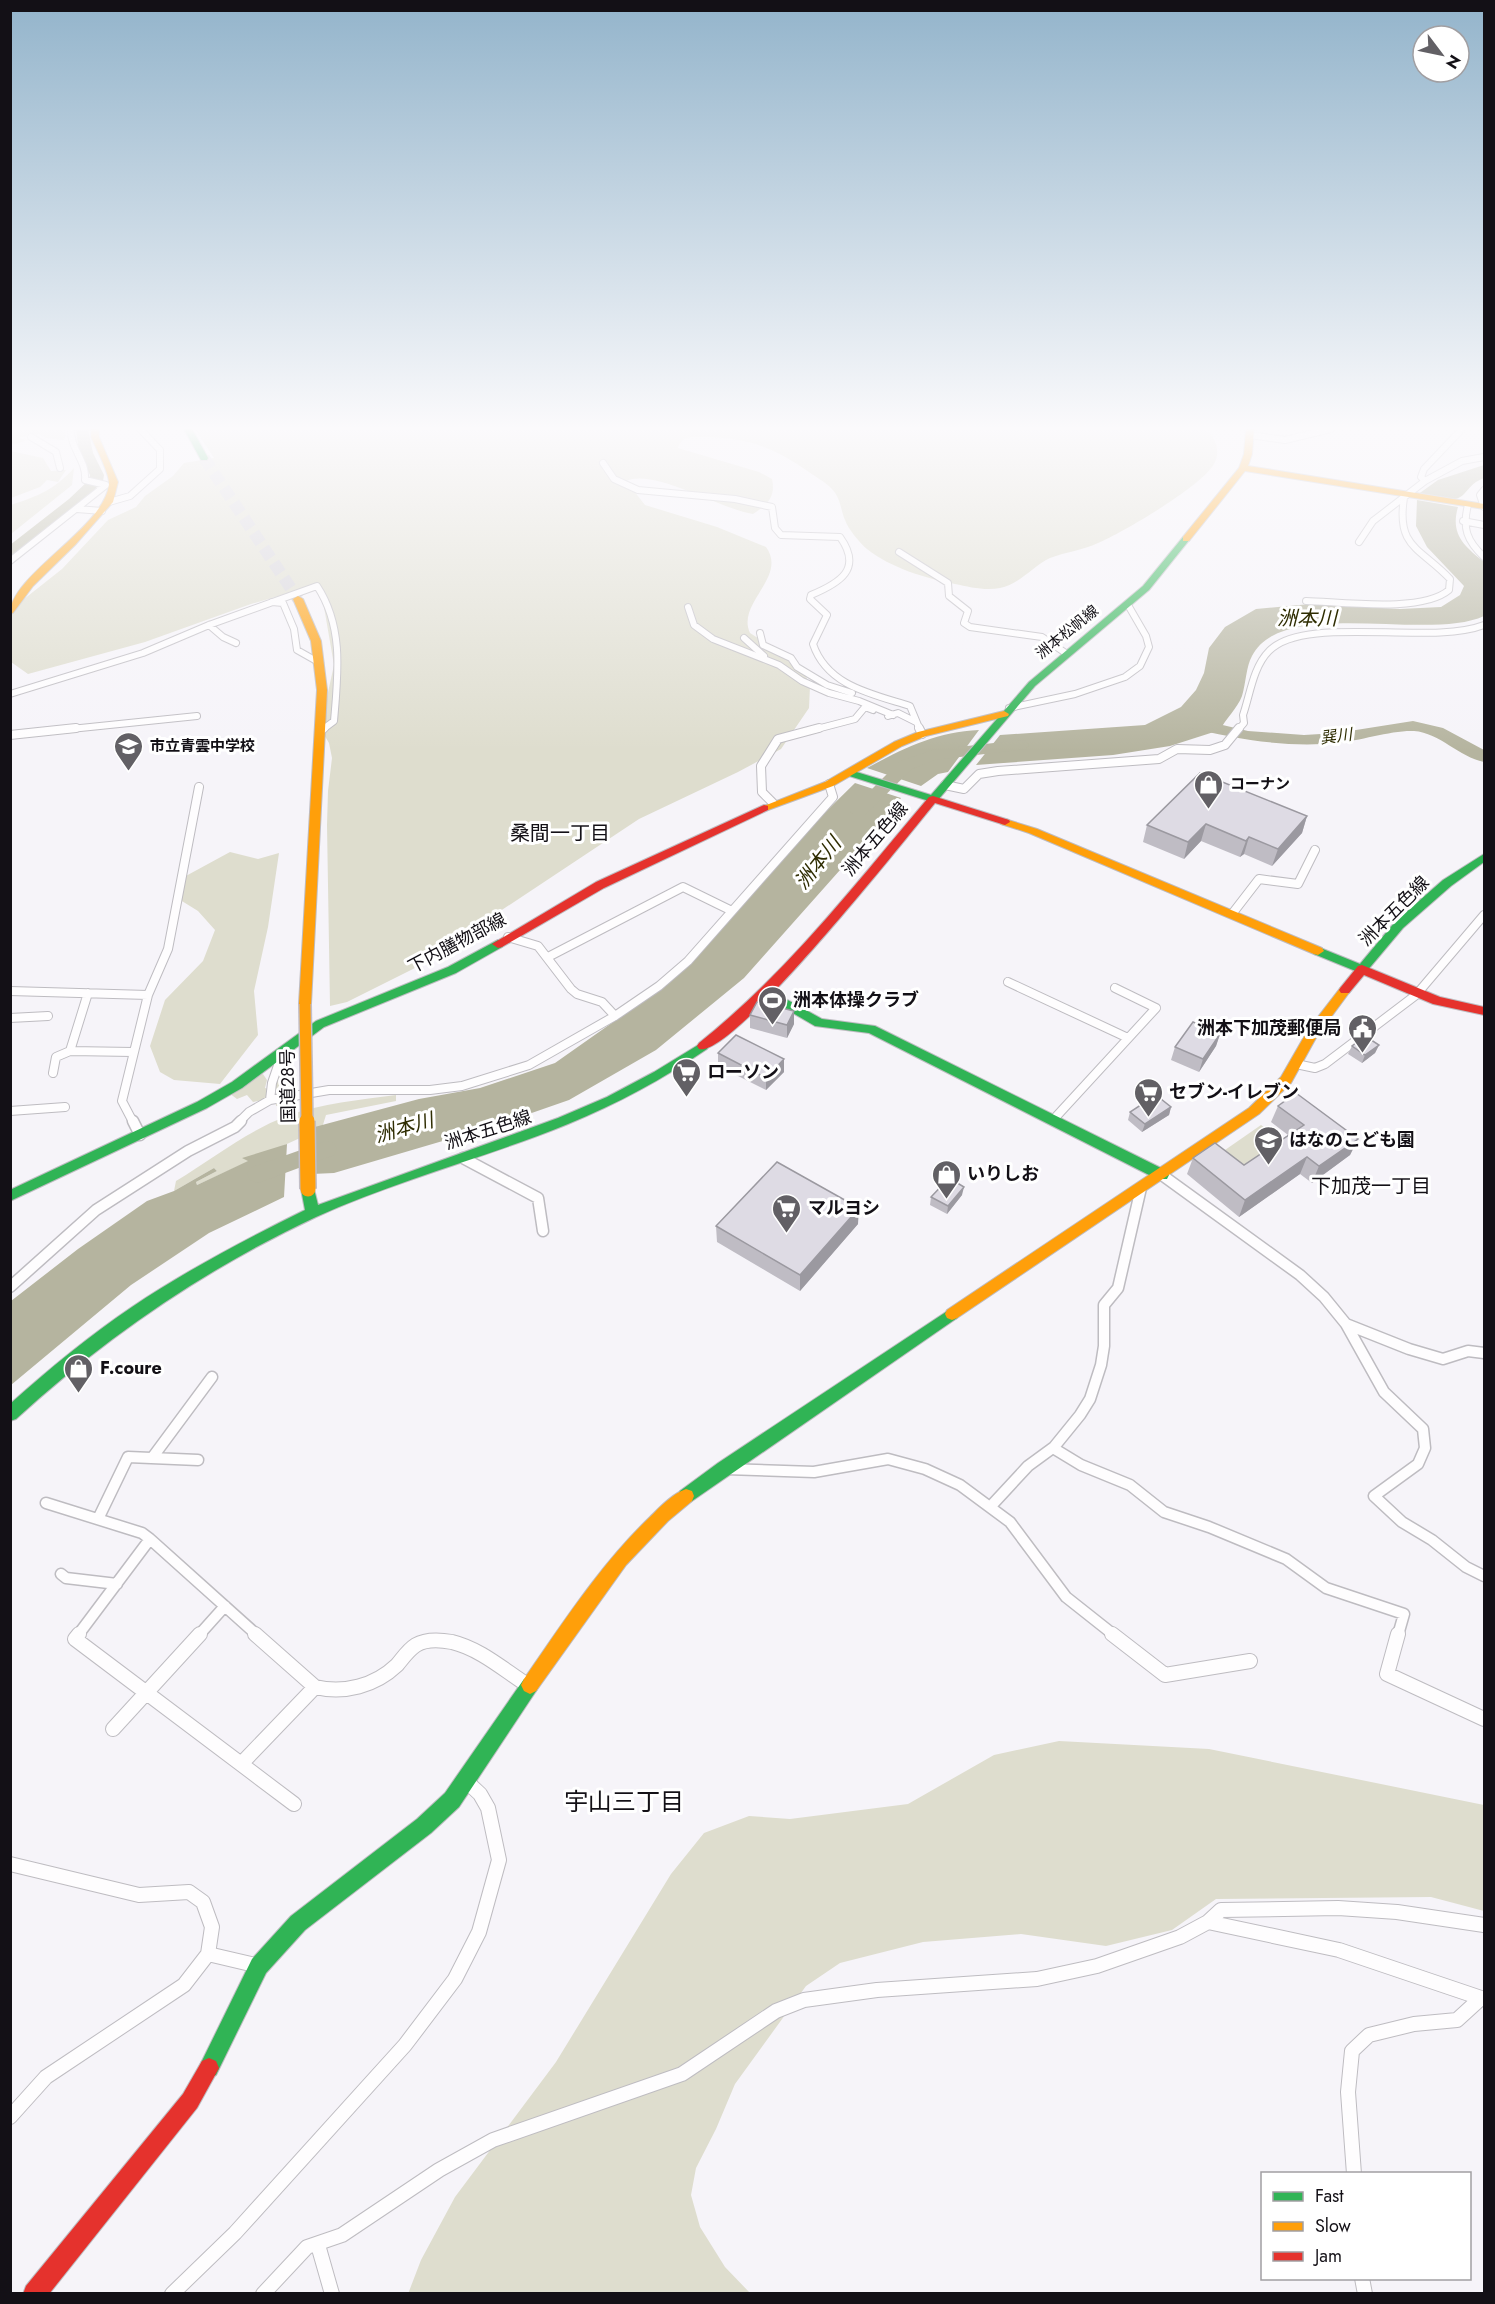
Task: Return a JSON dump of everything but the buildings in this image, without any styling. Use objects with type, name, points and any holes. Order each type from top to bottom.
[{"type":"main road","points":[[10,611],[30,584],[76,537]]},
{"type":"main road","name":"洲本松帆線","points":[[933,799],[1006,711],[1045,671],[1146,588],[1188,537]]},
{"type":"main road","name":"国道28号","points":[[298,598],[316,641],[322,690],[305,1004],[308,1189],[312,1213]]},
{"type":"main road","name":"下内膳物部線","points":[[10,1196],[202,1105],[237,1084],[320,1024],[452,970],[600,885],[773,803],[853,774],[919,728],[1006,711]]},
{"type":"main road","points":[[853,774],[933,799]]},
{"type":"main road","name":"洲本五色線","points":[[312,1213],[381,1184],[554,1127],[624,1096],[662,1074],[729,1027],[766,992],[933,799],[1033,831],[1362,969],[1399,925],[1447,883],[1485,857]]},
{"type":"main road","points":[[34,2294],[190,2101],[208,2070],[259,1966],[298,1923],[424,1826],[452,1800],[529,1686],[626,1552],[669,1509],[724,1468],[1254,1111],[1286,1080],[1312,1033],[1362,969],[1416,995],[1461,1009],[1485,1011]]},
{"type":"main road","points":[[766,992],[819,1023],[871,1029],[1162,1175]]},
{"type":"main road","points":[[10,1414],[89,1347],[139,1310],[242,1248],[312,1213]]},
{"type":"street","points":[[10,561],[41,537]]},
{"type":"street","points":[[838,537],[849,551],[852,561],[846,575],[837,584],[811,595],[810,599],[827,615],[813,644],[816,656],[828,671],[863,689],[910,706],[914,710],[919,728]]},
{"type":"street","points":[[1359,542],[1363,537]]},
{"type":"street","points":[[1306,601],[1414,604],[1444,595],[1449,590],[1450,579],[1419,551],[1407,537]]},
{"type":"street","points":[[1467,537],[1485,557]]},
{"type":"street","points":[[899,552],[948,583],[948,595],[968,611],[964,623],[970,627],[1042,637],[1067,654]]},
{"type":"street","points":[[10,694],[135,656],[209,625],[317,586],[324,594],[338,638],[334,721],[320,731]]},
{"type":"street","points":[[270,602],[283,603],[294,629],[297,650],[320,663]]},
{"type":"street","points":[[1006,711],[1098,686],[1136,670],[1149,646],[1146,636],[1128,605]]},
{"type":"street","points":[[688,607],[694,625],[717,641],[779,664]]},
{"type":"street","points":[[209,625],[223,637],[236,643]]},
{"type":"street","points":[[948,781],[964,789],[979,774],[1159,759],[1177,749],[1210,750],[1225,745],[1244,723],[1243,715],[1261,664],[1272,647],[1286,638],[1314,633],[1455,633],[1485,625]]},
{"type":"street","points":[[707,627],[717,641]]},
{"type":"street","points":[[760,633],[763,645],[791,658],[797,667],[827,685],[895,714],[919,728]]},
{"type":"street","points":[[744,638],[757,651],[802,681],[829,693],[895,714]]},
{"type":"street","points":[[773,803],[762,792],[761,766],[778,739],[855,719],[865,707],[888,716],[895,714]]},
{"type":"street","points":[[10,735],[197,716]]},
{"type":"street","points":[[10,1287],[96,1210],[188,1151],[235,1126],[249,1112],[270,1100],[329,1090],[430,1090],[462,1086],[529,1065],[615,1016],[659,986],[688,961],[833,797],[829,784]]},
{"type":"street","points":[[140,1135],[122,1101],[148,995],[168,949],[199,787]]},
{"type":"street","points":[[1232,914],[1259,879],[1299,884],[1315,850]]},
{"type":"street","points":[[548,957],[683,887],[732,911]]},
{"type":"street","points":[[1296,1064],[1315,1068],[1325,1064],[1416,995],[1485,915]]},
{"type":"street","points":[[508,937],[538,946],[571,989],[577,994],[602,1002],[615,1016]]},
{"type":"street","points":[[1008,982],[1128,1038]]},
{"type":"street","points":[[1053,1120],[1156,1008],[1115,988]]},
{"type":"street","points":[[10,991],[148,995]]},
{"type":"street","points":[[70,1051],[88,993]]},
{"type":"street","points":[[10,1018],[48,1016]]},
{"type":"street","points":[[53,1073],[56,1057],[70,1051],[133,1052]]},
{"type":"street","points":[[270,1100],[272,1083],[283,1051]]},
{"type":"street","points":[[10,1111],[65,1107]]},
{"type":"street","points":[[463,1158],[538,1198],[543,1231]]},
{"type":"street","points":[[1162,1175],[1300,1275],[1324,1297],[1346,1324],[1384,1392],[1423,1429],[1425,1448],[1418,1464],[1374,1496],[1402,1522],[1432,1540],[1466,1567],[1485,1576]]},
{"type":"street","points":[[991,1506],[1028,1466],[1053,1448],[1085,1410],[1099,1380],[1106,1325],[1104,1305],[1119,1288],[1141,1188]]},
{"type":"street","points":[[1346,1324],[1409,1349],[1443,1359],[1468,1351],[1485,1353]]},
{"type":"street","points":[[152,1458],[212,1377]]},
{"type":"street","points":[[1053,1448],[1081,1465],[1130,1485],[1164,1512],[1209,1527],[1286,1559],[1326,1588],[1404,1614],[1387,1674],[1485,1719]]},
{"type":"street","points":[[98,1519],[128,1457],[198,1460]]},
{"type":"street","points":[[724,1468],[814,1472],[888,1459],[925,1469],[960,1485],[1010,1522],[1066,1597],[1165,1675],[1250,1661]]},
{"type":"street","points":[[46,1503],[142,1533],[315,1687],[330,1692],[349,1690],[367,1684],[393,1668],[418,1643],[437,1640],[462,1645],[529,1686]]},
{"type":"street","points":[[150,1539],[75,1639],[294,1804]]},
{"type":"street","points":[[61,1574],[66,1578],[117,1584]]},
{"type":"street","points":[[113,1729],[225,1606]]},
{"type":"street","points":[[242,1763],[315,1687]]},
{"type":"street","points":[[172,2294],[235,2233],[405,2045],[455,1979],[479,1932],[499,1860],[488,1808],[480,1794],[466,1781]]},
{"type":"street","points":[[10,1864],[140,1895],[189,1892],[203,1902],[212,1927],[208,1954],[184,1985],[146,2013],[46,2077],[10,2117]]},
{"type":"street","points":[[263,2294],[307,2247],[342,2235],[439,2170],[493,2140],[682,2074],[776,2011],[804,2000],[877,1990],[1037,1979],[1097,1966],[1180,1936],[1208,1922],[1221,1910],[1338,1908],[1397,1912],[1485,1925]]},
{"type":"street","points":[[1208,1922],[1340,1950],[1482,1999]]},
{"type":"street","points":[[208,1954],[259,1966]]},
{"type":"street","points":[[1354,2172],[1348,2092],[1352,2051],[1369,2035],[1414,2024],[1457,2020],[1482,1999]]},
{"type":"street","points":[[318,2245],[332,2294]]},
{"type":"shaded area","points":[[92,537],[740,537],[766,547],[771,558],[771,569],[750,611],[748,622],[750,633],[792,660],[805,673],[810,687],[809,708],[781,749],[639,819],[413,969],[347,1002],[330,1006],[327,825],[332,758],[329,743],[323,733],[323,715],[334,665],[320,584],[251,604],[145,642],[28,674],[11,662],[10,617],[14,607],[62,569]]},
{"type":"shaded area","points":[[855,537],[1112,537],[1050,558],[1007,586],[989,589],[944,582],[920,575],[887,562],[864,546]]},
{"type":"shaded area","points":[[230,852],[258,859],[279,853],[268,927],[254,991],[258,1035],[220,1084],[174,1080],[160,1072],[150,1046],[165,1000],[203,961],[215,930],[198,911],[177,898],[184,877]]},
{"type":"shaded area","points":[[293,1073],[292,1102],[276,1106],[275,1076]]},
{"type":"shaded area","points":[[263,1074],[267,1080],[265,1088],[272,1090],[268,1099],[253,1102],[247,1095],[237,1099],[229,1093],[252,1077]]},
{"type":"shaded area","points":[[396,1095],[396,1101],[326,1115],[322,1128],[197,1185],[196,1182],[217,1171],[214,1168],[174,1191],[176,1181],[244,1137],[272,1122],[341,1102]]},
{"type":"shaded area","points":[[1261,1125],[1282,1140],[1232,1175],[1212,1159]]},
{"type":"shaded area","points":[[1059,1741],[1209,1749],[1484,1805],[1484,1911],[1431,1897],[1216,1899],[1172,1930],[1106,1946],[1021,1934],[923,1942],[840,1963],[806,1986],[735,2084],[696,2168],[691,2195],[700,2227],[725,2267],[750,2293],[408,2294],[421,2260],[455,2197],[556,2062],[671,1874],[704,1833],[749,1816],[790,1819],[908,1804],[994,1755]]},
{"type":"water","points":[[1422,537],[1459,537],[1484,562],[1484,616],[1459,623],[1429,625],[1359,623],[1293,628],[1268,638],[1252,656],[1242,696],[1220,730],[1170,746],[1113,755],[976,765],[1000,735],[1145,725],[1181,707],[1196,690],[1204,673],[1209,648],[1225,627],[1256,609],[1310,604],[1400,609],[1441,607],[1460,595],[1464,586],[1427,547]]},
{"type":"water","points":[[979,730],[948,772],[938,774],[921,786],[867,768],[921,742],[963,731]]},
{"type":"water","points":[[855,783],[901,798],[880,825],[744,978],[656,1050],[569,1100],[497,1125],[334,1173],[312,1174],[311,1128],[419,1099],[480,1088],[555,1063],[670,982],[702,950],[795,842]]},
{"type":"water","points":[[287,1144],[284,1197],[209,1233],[131,1285],[11,1385],[11,1301],[78,1249],[147,1201],[174,1191],[214,1168],[217,1171],[196,1182],[197,1185],[248,1161],[242,1158]]},
{"type":"waterway","points":[[10,552],[30,537]]},
{"type":"waterway","name":"巽川","points":[[1193,723],[1248,736],[1304,740],[1337,738],[1413,726],[1437,732],[1484,757]]},
{"type":"waterway","name":"洲本川","points":[[859,811],[906,765],[932,755],[1020,745]]},
{"type":"waterway","name":"洲本川","points":[[258,1174],[326,1149]]},
{"type":"tunnel","points":[[256,537],[298,599]]},
{"type":"traffic: fast","points":[[850,773],[933,799],[1032,684],[1146,588],[1186,539]]},
{"type":"traffic: fast","points":[[1318,951],[1362,969],[1399,925],[1447,883],[1484,857]]},
{"type":"traffic: fast","points":[[10,1196],[202,1105],[237,1085],[320,1024],[452,970],[498,944]]},
{"type":"traffic: fast","points":[[766,992],[819,1023],[871,1029],[1162,1175]]},
{"type":"traffic: fast","points":[[312,1213],[361,1193],[563,1121],[611,1100],[658,1075],[703,1046]]},
{"type":"traffic: fast","points":[[10,1414],[105,1334],[139,1310],[181,1283],[312,1213],[308,1189]]},
{"type":"traffic: fast","points":[[686,1496],[952,1314]]},
{"type":"traffic: fast","points":[[209,2068],[259,1966],[298,1923],[424,1826],[452,1800],[530,1685]]},
{"type":"traffic: slow","points":[[10,611],[30,584],[78,537]]},
{"type":"traffic: slow","points":[[298,599],[316,641],[322,690],[305,1004]]},
{"type":"traffic: slow","points":[[764,808],[829,784],[898,744],[922,734],[1004,714]]},
{"type":"traffic: slow","points":[[1005,822],[1033,831],[1318,951]]},
{"type":"traffic: slow","points":[[952,1314],[1254,1111],[1286,1080],[1312,1033],[1345,990]]},
{"type":"traffic: slow","points":[[305,1004],[308,1189]]},
{"type":"traffic: slow","points":[[530,1685],[620,1560],[663,1515],[686,1496]]},
{"type":"traffic: jam","points":[[703,1046],[736,1020],[797,961],[933,799],[1005,822]]},
{"type":"traffic: jam","points":[[498,944],[600,885],[764,808]]},
{"type":"traffic: jam","points":[[1345,990],[1362,969],[1437,1001],[1484,1011]]},
{"type":"traffic: jam","points":[[34,2294],[190,2101],[209,2068]]},
{"type":"place","name":"市立青雲中学校","points":[[129,772]]},
{"type":"place","name":"コーナン","points":[[1209,810]]},
{"type":"place","name":"洲本体操クラブ","points":[[772,1026]]},
{"type":"place","name":"洲本下加茂郵便局","points":[[1362,1054]]},
{"type":"place","name":"ローソン","points":[[686,1098]]},
{"type":"place","name":"セブン-イレブン","points":[[1148,1118]]},
{"type":"place","name":"はなのこども園","points":[[1268,1166]]},
{"type":"place","name":"いりしお","points":[[946,1200]]},
{"type":"place","name":"マルヨシ","points":[[787,1234]]},
{"type":"place","name":"F.coure","points":[[79,1394]]},
{"type":"district","name":"桑間一丁目","points":[[560,833]]},
{"type":"district","name":"下加茂一丁目","points":[[1371,1186]]},
{"type":"district","name":"宇山三丁目","points":[[624,1801]]}]
